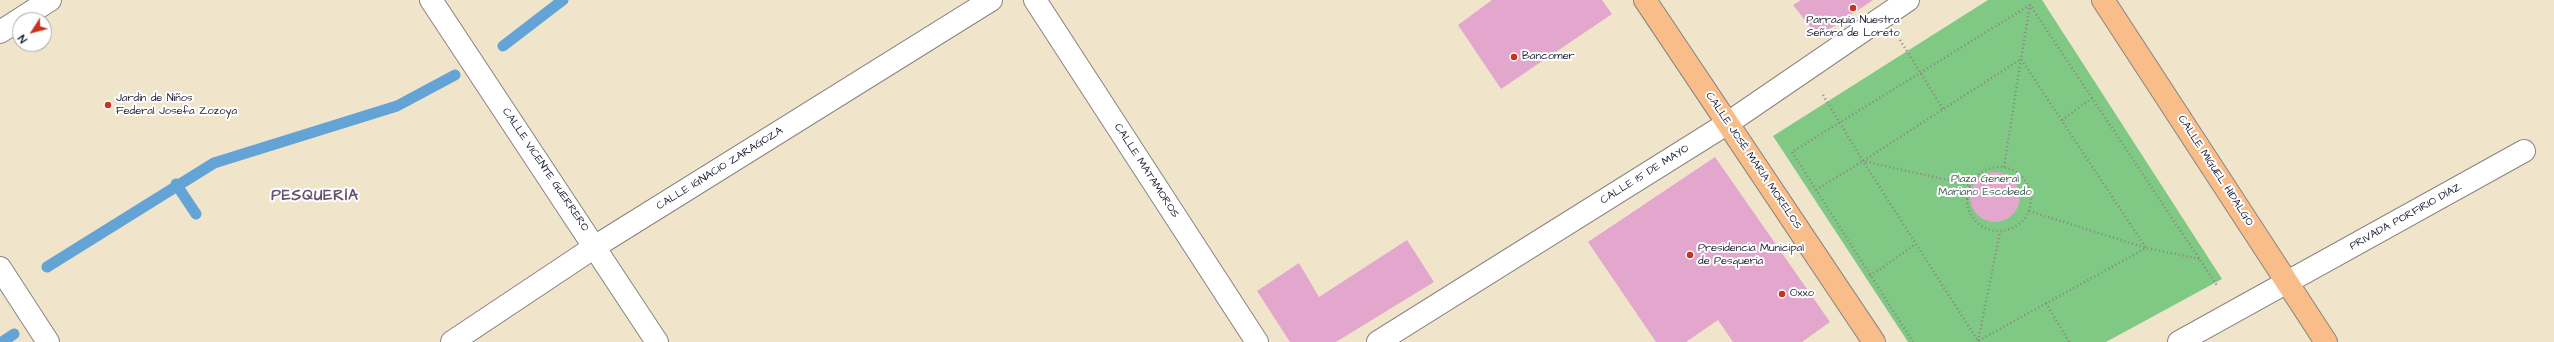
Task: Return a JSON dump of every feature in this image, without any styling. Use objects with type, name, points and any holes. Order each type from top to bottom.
[{"type":"main road","name":"CALLE JOSÉ MARÍA MORELOS","points":[[1645,0],[1874,342]]},
{"type":"main road","name":"CALLE MIGUEL HIDALGO","points":[[2103,0],[2326,342]]},
{"type":"street","points":[[0,32],[50,0]]},
{"type":"street","name":"CALLE VICENTE GUERRERO","points":[[431,0],[596,246],[657,342]]},
{"type":"street","name":"CALLE IGNACIO ZARAGOZA","points":[[452,342],[596,246],[991,0]]},
{"type":"street","name":"CALLE MATAMOROS","points":[[1035,0],[1257,342]]},
{"type":"street","name":"CALLE 15 DE MAYO","points":[[1378,342],[1728,123],[1908,0]]},
{"type":"street","name":"PRIVADA PORFIRIO DÍAZ","points":[[2179,342],[2524,151]]},
{"type":"street","points":[[0,268],[48,342]]},
{"type":"path","points":[[2004,167],[2030,5]]},
{"type":"path","points":[[1912,342],[1792,152],[2030,5]]},
{"type":"path","points":[[2030,5],[2234,312]]},
{"type":"path","points":[[1884,16],[1943,110]]},
{"type":"path","points":[[1816,190],[2021,59]]},
{"type":"path","points":[[2021,59],[2146,248]]},
{"type":"path","points":[[2062,120],[2092,98]]},
{"type":"path","points":[[1838,124],[1978,342]]},
{"type":"path","points":[[1863,161],[1970,185]]},
{"type":"path","points":[[2004,167],[2021,176],[2027,183],[2031,201],[2029,211],[2018,226],[2000,232],[1980,225],[1972,216],[1968,201],[1970,185],[1984,171],[2004,167]]},
{"type":"path","points":[[2029,211],[2146,248],[2200,259]]},
{"type":"path","points":[[1978,342],[2000,232]]},
{"type":"path","points":[[1870,276],[1916,244]]},
{"type":"path","points":[[1978,342],[2146,248]]},
{"type":"path","points":[[2046,303],[2069,342]]},
{"type":"green space","name":"Plaza General Mariano Escobedo","points":[[1988,0],[2042,0],[2222,279],[2106,342],[1908,342],[1773,136]]},
{"type":"building","name":"Bancomer","points":[[1492,0],[1602,0],[1612,14],[1501,89],[1458,25]]},
{"type":"building","points":[[1801,0],[1873,0],[1818,37],[1793,5]]},
{"type":"building","name":"Presidencia Municipal de Pesquería","points":[[1715,157],[1830,322],[1802,342],[1733,342],[1718,320],[1686,342],[1656,342],[1588,242]]},
{"type":"building","points":[[1995,172],[2009,176],[2016,183],[2020,197],[2016,211],[2009,218],[1995,222],[1981,218],[1974,211],[1970,197],[1974,183],[1981,176]]},
{"type":"building","points":[[1407,240],[1434,282],[1336,342],[1290,342],[1257,291],[1299,263],[1319,297]]},
{"type":"waterway","points":[[503,46],[563,0]]},
{"type":"waterway","points":[[47,267],[214,163],[397,106],[455,75]]},
{"type":"waterway","points":[[176,184],[196,214]]},
{"type":"waterway","points":[[2,342],[14,334]]},
{"type":"place","name":"Parraquía Nuestra Señora de Loreto","points":[[1853,8]]},
{"type":"place","name":"Bancomer","points":[[1514,57]]},
{"type":"place","name":"Jardín de Niños Federal Josefa Zozoya","points":[[108,105]]},
{"type":"place","name":"Presidencia Municipal de Pesquería","points":[[1690,255]]},
{"type":"place","name":"Oxxo","points":[[1782,294]]},
{"type":"district","name":"PESQUERÍA","points":[[315,197]]}]
